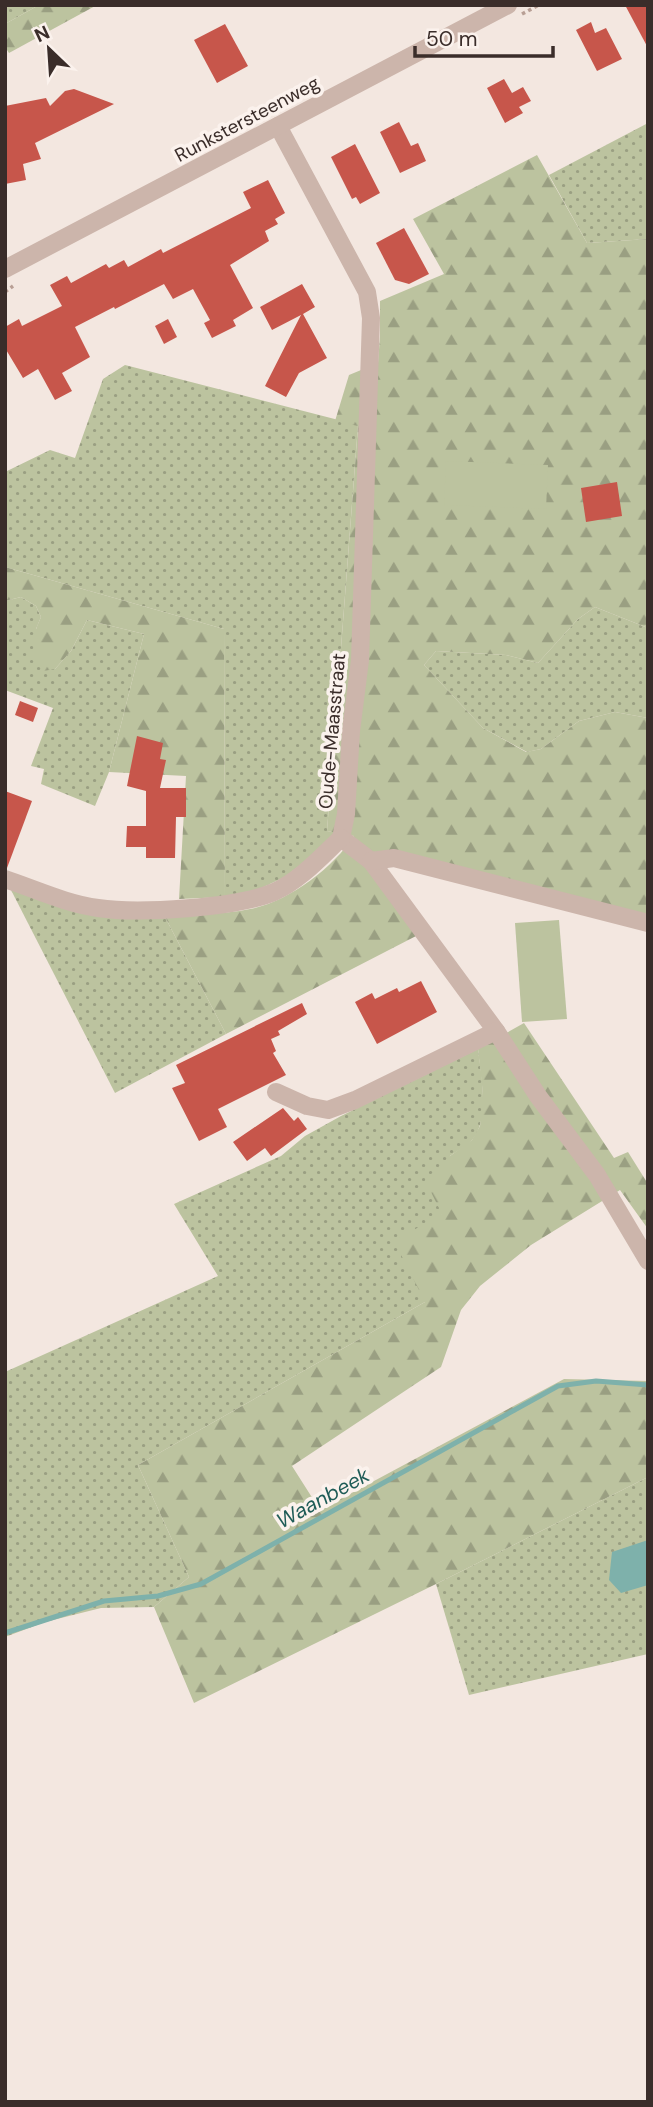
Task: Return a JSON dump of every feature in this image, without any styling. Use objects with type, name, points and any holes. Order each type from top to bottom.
[{"type":"street","name":"Runkstersteenweg","points":[[5,269],[508,5]]},
{"type":"street","name":"Oude-Maasstraat","points":[[278,126],[367,292],[372,318],[360,660],[351,731],[346,814],[341,838],[371,860],[496,1031],[538,1096],[597,1175],[648,1261]]},
{"type":"street","points":[[5,879],[97,908],[146,910],[246,901],[275,892],[314,865],[341,838]]},
{"type":"street","points":[[371,860],[394,859],[648,923]]},
{"type":"street","points":[[276,1092],[307,1106],[328,1110],[355,1100],[496,1031]]},
{"type":"green space","points":[[5,5],[39,5],[5,24]]},
{"type":"green space","points":[[39,5],[97,5],[9,53],[5,47],[5,24]]},
{"type":"green space","points":[[648,123],[648,239],[587,243],[549,175]]},
{"type":"green space","points":[[537,155],[587,243],[648,239],[648,628],[595,607],[578,619],[538,663],[506,655],[436,651],[424,665],[483,728],[526,752],[541,749],[579,721],[615,712],[648,718],[648,919],[383,864],[418,935],[226,1034],[164,915],[239,911],[265,905],[308,882],[334,860],[354,836],[327,831],[358,426],[335,421],[349,375],[378,363],[380,301],[444,274],[413,219]]},
{"type":"green space","points":[[125,365],[358,425],[327,831],[341,833],[285,877],[257,890],[225,897],[224,629],[5,567],[5,472],[50,450],[75,458],[103,379]]},
{"type":"green space","points":[[446,461],[548,465],[546,509],[444,505]]},
{"type":"green space","points":[[5,567],[224,629],[225,897],[179,899],[186,776],[109,772],[144,634],[87,620],[71,651],[55,669],[43,671],[33,644],[41,617],[36,606],[21,597],[5,601]]},
{"type":"green space","points":[[21,597],[36,606],[41,617],[36,629],[55,669],[71,651],[87,620],[144,634],[109,772],[95,806],[41,784],[44,769],[31,766],[53,708],[5,690],[5,601]]},
{"type":"green space","points":[[595,607],[648,628],[648,718],[615,712],[579,721],[541,749],[527,752],[483,728],[424,665],[436,651],[506,655],[538,663],[578,619]]},
{"type":"green space","points":[[11,890],[164,915],[226,1034],[115,1093]]},
{"type":"green space","points":[[559,920],[567,1019],[522,1022],[515,923]]},
{"type":"green space","points":[[524,1023],[614,1158],[628,1152],[648,1184],[648,1229],[620,1190],[531,1245],[480,1286],[461,1310],[441,1367],[292,1466],[320,1510],[564,1379],[648,1381],[648,1477],[194,1703],[154,1607],[189,1577],[138,1465],[425,1302],[394,1241],[442,1214],[425,1180],[472,1140],[480,1126],[483,1094],[478,1049]]},
{"type":"green space","points":[[478,1049],[483,1095],[481,1119],[473,1139],[450,1156],[425,1302],[138,1465],[189,1577],[154,1607],[101,1608],[45,1622],[5,1637],[5,1372],[218,1276],[174,1204],[281,1156],[305,1136],[341,1116]]},
{"type":"green space","points":[[648,1477],[648,1654],[469,1695],[436,1584]]},
{"type":"water","points":[[648,1540],[648,1585],[621,1593],[609,1580],[612,1552]]},
{"type":"building","points":[[625,5],[648,5],[648,48]]},
{"type":"building","points":[[591,22],[595,33],[606,28],[622,59],[597,71],[576,30]]},
{"type":"building","points":[[225,24],[248,66],[217,83],[194,40]]},
{"type":"building","points":[[504,79],[512,93],[523,87],[531,101],[519,107],[523,113],[505,123],[487,88]]},
{"type":"building","points":[[74,89],[114,104],[35,143],[41,159],[23,164],[26,180],[5,184],[5,106],[46,98],[50,106],[65,91]]},
{"type":"building","points":[[399,122],[411,146],[418,143],[426,161],[400,173],[380,132]]},
{"type":"building","points":[[355,144],[380,193],[360,204],[356,197],[352,199],[331,157]]},
{"type":"building","points":[[268,180],[285,213],[275,219],[278,224],[265,231],[269,241],[230,265],[253,308],[233,320],[236,326],[212,338],[204,323],[210,320],[193,289],[173,299],[164,284],[75,327],[90,357],[62,373],[72,391],[55,400],[38,369],[23,378],[5,348],[5,327],[19,319],[22,326],[62,306],[50,285],[67,276],[71,283],[106,264],[109,268],[124,260],[128,267],[161,249],[163,253],[251,208],[243,192]]},
{"type":"building","points":[[404,228],[429,274],[409,284],[395,280],[376,243]]},
{"type":"building","points":[[302,284],[315,307],[303,314],[327,358],[299,373],[286,397],[265,386],[301,315],[272,330],[260,307]]},
{"type":"building","points":[[168,319],[177,337],[164,344],[155,326]]},
{"type":"building","points":[[617,482],[622,516],[586,522],[581,488]]},
{"type":"building","points":[[20,701],[38,708],[33,722],[15,715]]},
{"type":"building","points":[[137,736],[163,743],[160,759],[166,760],[160,788],[186,788],[186,817],[176,817],[175,858],[146,858],[146,847],[126,847],[127,826],[146,826],[146,791],[127,786]]},
{"type":"building","points":[[5,791],[32,801],[7,868],[5,867]]},
{"type":"building","points":[[421,981],[437,1012],[377,1044],[355,1002],[372,993],[375,999],[397,988],[399,992]]},
{"type":"building","points":[[302,1003],[307,1014],[278,1031],[280,1035],[271,1039],[276,1051],[273,1053],[286,1075],[218,1109],[227,1127],[199,1141],[172,1088],[185,1083],[176,1065]]},
{"type":"building","points":[[283,1108],[294,1121],[298,1117],[307,1129],[271,1156],[265,1148],[247,1161],[233,1142]]},
{"type":"waterway","name":"Waanbeek","points":[[5,1633],[104,1601],[158,1596],[201,1584],[558,1386],[596,1381],[648,1385]]}]
